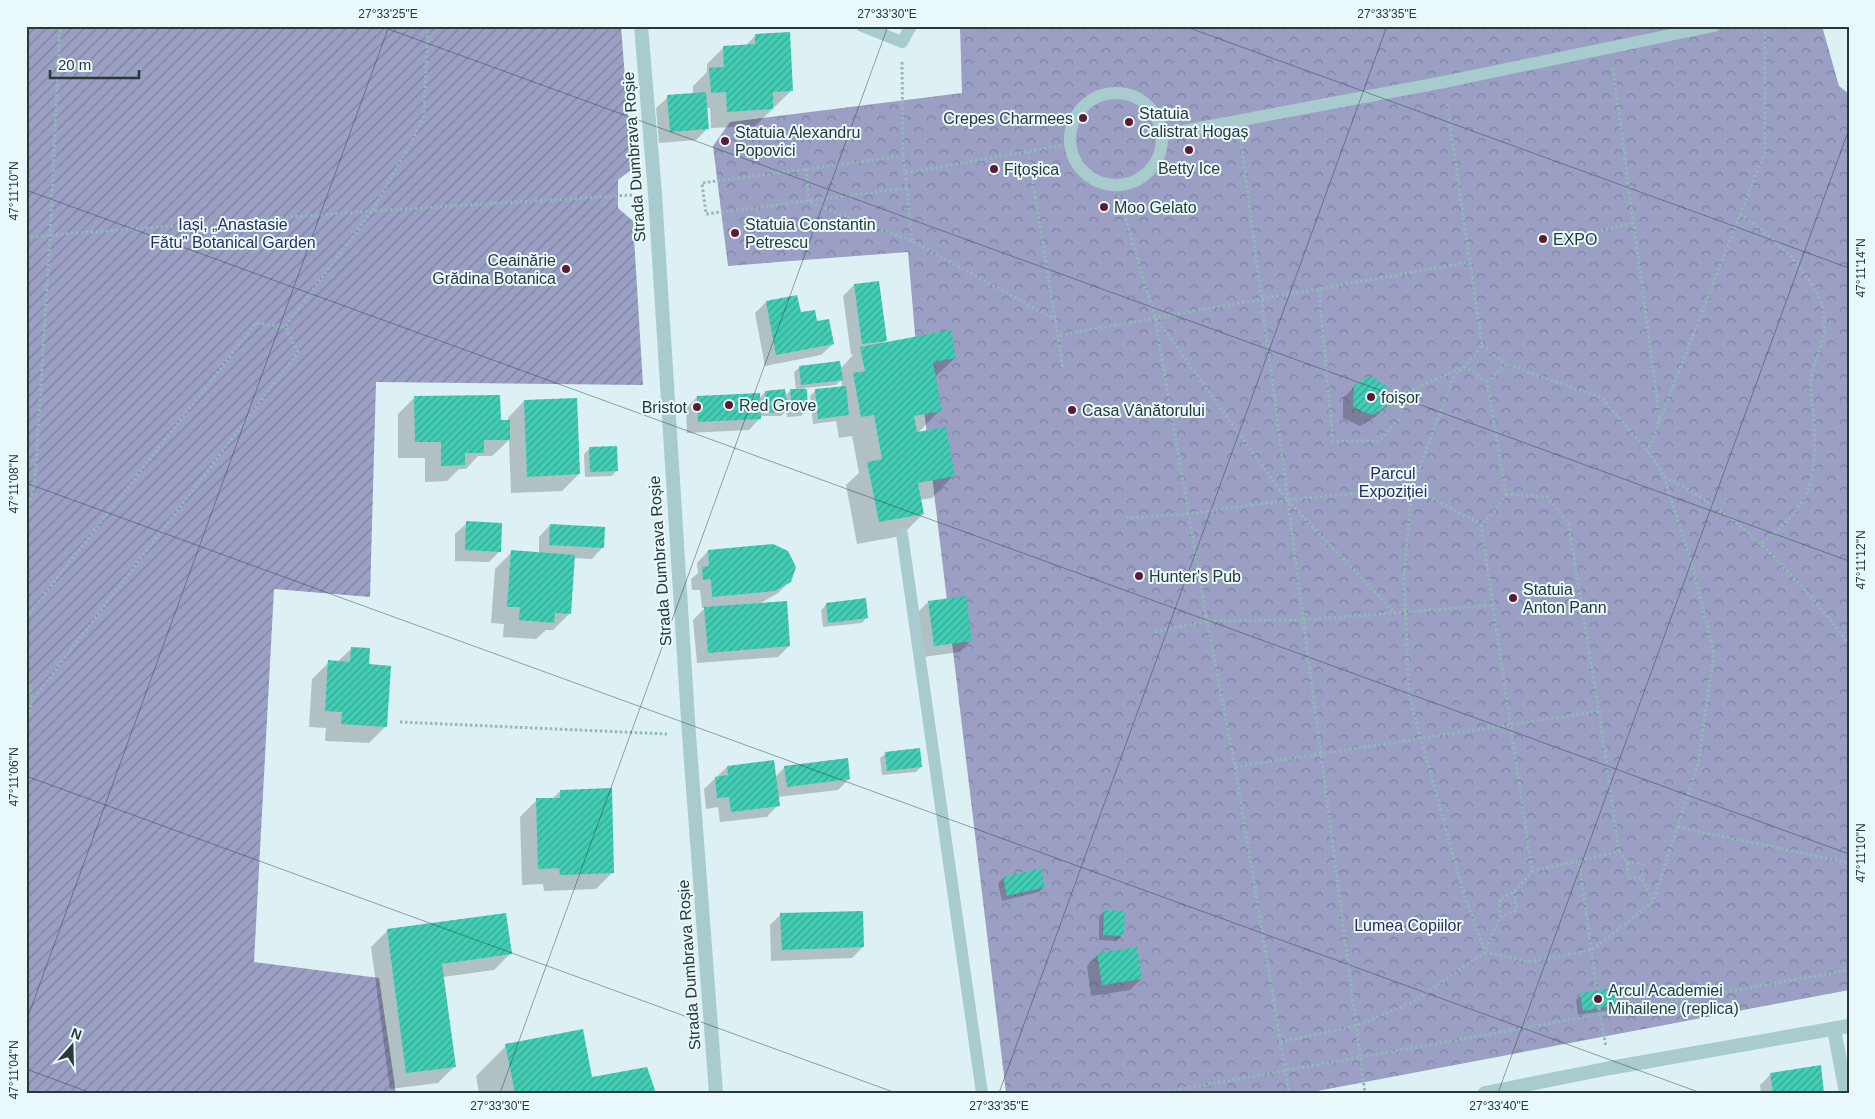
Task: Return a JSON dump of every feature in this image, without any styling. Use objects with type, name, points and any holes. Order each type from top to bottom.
[{"type":"street","name":"Strada Dumbrava Roșie","points":[[641,26],[655,194],[688,735],[716,1093]]},
{"type":"street","points":[[1485,1093],[1610,1068],[1849,1026]]},
{"type":"street","points":[[1834,1029],[1846,1093]]},
{"type":"lane","points":[[862,26],[902,42],[911,26]]},
{"type":"lane","points":[[1162,135],[1444,82],[1714,26]]},
{"type":"lane","points":[[1111,92],[1126,93],[1146,103],[1159,120],[1162,135],[1161,150],[1150,170],[1131,183],[1116,185],[1103,183],[1091,177],[1073,157],[1070,144],[1071,129],[1076,115],[1085,104],[1097,96],[1111,92]]},
{"type":"lane","points":[[902,534],[982,1093]]},
{"type":"path","points":[[26,520],[35,481],[50,236],[60,26]]},
{"type":"path","points":[[285,327],[372,211],[410,145],[424,116],[428,26]]},
{"type":"path","points":[[1647,452],[1765,152],[1765,26]]},
{"type":"path","points":[[902,42],[903,156],[912,241]]},
{"type":"path","points":[[1610,48],[1660,422]]},
{"type":"path","points":[[1444,82],[1482,345],[1506,364],[1602,398],[1647,452],[1664,477],[1692,565],[1714,653],[1698,764],[1654,902],[1592,950],[1529,962],[1485,952]]},
{"type":"path","points":[[1238,120],[1260,301],[1365,1093]]},
{"type":"path","points":[[905,173],[1070,144]]},
{"type":"path","points":[[1028,152],[1060,335],[1063,369]]},
{"type":"path","points":[[903,156],[702,183],[706,214],[907,188]]},
{"type":"path","points":[[806,169],[808,202]]},
{"type":"path","points":[[1116,185],[1155,318],[1207,622],[1235,766],[1289,1093]]},
{"type":"path","points":[[26,237],[372,211],[636,195]]},
{"type":"path","points":[[808,202],[912,241],[1056,320]]},
{"type":"path","points":[[1740,214],[1761,228],[1785,250],[1810,281],[1824,311],[1823,340],[1813,368],[1810,388],[1815,463],[1806,499],[1785,524],[1760,545]]},
{"type":"path","points":[[1596,232],[1633,223]]},
{"type":"path","points":[[1060,335],[1260,301],[1470,262]]},
{"type":"path","points":[[1319,290],[1333,441],[1380,441],[1399,419],[1410,390],[1465,366]]},
{"type":"path","points":[[1155,318],[1287,500],[1396,614]]},
{"type":"path","points":[[26,618],[256,323],[285,327]]},
{"type":"path","points":[[32,701],[298,352],[285,327]]},
{"type":"path","points":[[1482,345],[1454,376],[1412,488],[1404,576],[1409,695],[1463,891],[1485,952]]},
{"type":"path","points":[[1486,382],[1506,364]]},
{"type":"path","points":[[1465,366],[1486,382],[1506,494],[1496,510],[1481,524]]},
{"type":"path","points":[[1664,477],[1690,489],[1724,512],[1795,579],[1849,644]]},
{"type":"path","points":[[1126,518],[1189,514],[1287,500],[1412,488],[1481,524]]},
{"type":"path","points":[[1506,494],[1547,497],[1568,522],[1599,711],[1618,851],[1627,862],[1628,878],[1642,878]]},
{"type":"path","points":[[1481,524],[1532,871]]},
{"type":"path","points":[[1155,632],[1207,622],[1303,620],[1493,605]]},
{"type":"path","points":[[26,681],[30,685],[32,701],[26,727]]},
{"type":"path","points":[[1235,766],[1512,726],[1599,711]]},
{"type":"path","points":[[400,722],[688,735]]},
{"type":"path","points":[[1678,827],[1849,863]]},
{"type":"path","points":[[1280,1042],[1356,1026],[1415,1001],[1485,952],[1500,917],[1500,899],[1514,892],[1532,871],[1618,851]]},
{"type":"path","points":[[1579,861],[1597,991]]},
{"type":"path","points":[[1627,862],[1643,864],[1642,878],[1654,902]]},
{"type":"path","points":[[1500,917],[1517,910],[1514,892]]},
{"type":"path","points":[[1158,1093],[1849,970]]},
{"type":"path","points":[[1600,1008],[1610,1068]]},
{"type":"green space","name":"Iași, „Anastasie Fătu” Botanical Garden","points":[[26,26],[621,26],[632,169],[618,180],[618,208],[633,221],[643,385],[376,382],[370,597],[274,589],[254,962],[379,978],[396,1093],[26,1093]]},
{"type":"green space","name":"Parcul Expoziției","points":[[960,26],[1822,26],[1839,86],[1849,94],[1849,990],[1307,1093],[1006,1093],[915,334],[908,252],[728,266],[713,146],[730,122],[962,93]]},
{"type":"building","points":[[790,32],[793,91],[773,92],[773,109],[727,112],[726,92],[711,93],[709,68],[724,67],[723,46],[755,44],[755,34]]},
{"type":"building","points":[[706,92],[709,129],[670,132],[667,95]]},
{"type":"building","points":[[879,281],[887,341],[862,344],[854,284]]},
{"type":"building","points":[[797,295],[801,312],[815,310],[817,321],[829,319],[834,344],[776,355],[766,301]]},
{"type":"building","points":[[951,330],[956,358],[933,362],[942,411],[914,416],[917,432],[946,427],[955,476],[918,483],[924,514],[879,522],[867,462],[882,459],[874,415],[861,417],[853,373],[865,371],[860,347]]},
{"type":"building","points":[[840,361],[843,380],[801,385],[799,366]]},
{"type":"building","name":"foișor","points":[[1370,376],[1388,387],[1388,406],[1372,415],[1353,407],[1354,385]]},
{"type":"building","points":[[846,386],[849,415],[818,419],[815,389]]},
{"type":"building","points":[[785,389],[788,411],[767,413],[765,391]]},
{"type":"building","points":[[790,389],[807,389],[808,411],[792,412]]},
{"type":"building","points":[[760,393],[761,419],[698,422],[697,396]]},
{"type":"building","points":[[500,395],[501,420],[510,420],[510,440],[484,440],[484,453],[465,453],[465,465],[441,466],[441,442],[415,442],[414,396]]},
{"type":"building","points":[[577,398],[580,474],[527,477],[524,400]]},
{"type":"building","points":[[617,446],[618,471],[590,472],[589,447]]},
{"type":"building","points":[[466,521],[502,523],[501,552],[465,550]]},
{"type":"building","points":[[550,524],[605,527],[604,548],[549,545]]},
{"type":"building","points":[[773,544],[788,551],[796,567],[791,582],[774,591],[712,597],[711,579],[703,580],[702,567],[709,566],[708,550]]},
{"type":"building","points":[[511,550],[575,555],[571,614],[555,613],[554,623],[519,620],[520,607],[507,607]]},
{"type":"building","points":[[966,596],[972,641],[934,646],[928,601]]},
{"type":"building","points":[[866,598],[868,618],[828,623],[826,603]]},
{"type":"building","points":[[787,601],[790,646],[708,653],[704,607]]},
{"type":"building","points":[[351,647],[370,648],[369,664],[391,666],[387,727],[341,724],[342,712],[325,711],[328,660],[350,662]]},
{"type":"building","points":[[920,748],[922,767],[887,771],[885,752]]},
{"type":"building","points":[[848,758],[850,779],[787,787],[784,766]]},
{"type":"building","points":[[774,760],[780,806],[731,812],[729,797],[717,798],[715,777],[728,775],[727,766]]},
{"type":"building","points":[[612,788],[614,873],[560,875],[559,868],[538,869],[536,798],[560,798],[560,790]]},
{"type":"building","points":[[1041,868],[1045,887],[1007,896],[1003,877]]},
{"type":"building","points":[[1104,910],[1125,911],[1124,936],[1103,935]]},
{"type":"building","points":[[863,911],[864,947],[782,950],[780,913]]},
{"type":"building","points":[[506,913],[512,954],[442,964],[456,1067],[406,1073],[387,929]]},
{"type":"building","points":[[1137,947],[1142,979],[1102,985],[1097,953]]},
{"type":"building","name":"Arcul Academiei Mihailene (replica)","points":[[1614,988],[1616,1005],[1583,1011],[1580,993]]},
{"type":"building","points":[[583,1029],[592,1077],[647,1067],[656,1093],[515,1093],[505,1044]]},
{"type":"building","points":[[1821,1065],[1824,1093],[1773,1093],[1770,1073]]},
{"type":"place","name":"Crepes Charmees","points":[[1083,118]]},
{"type":"place","name":"Statuia Calistrat Hogaș","points":[[1129,122]]},
{"type":"place","name":"Statuia Alexandru Popovici","points":[[725,141]]},
{"type":"place","name":"Betty Ice","points":[[1189,150]]},
{"type":"place","name":"Fițoșica","points":[[994,169]]},
{"type":"place","name":"Moo Gelato","points":[[1104,207]]},
{"type":"place","name":"Statuia Constantin Petrescu","points":[[735,233]]},
{"type":"place","name":"EXPO","points":[[1543,239]]},
{"type":"place","name":"Ceainărie Grădina Botanica","points":[[566,269]]},
{"type":"place","name":"foișor","points":[[1371,397]]},
{"type":"place","name":"Red Grove","points":[[729,405]]},
{"type":"place","name":"Bristot","points":[[697,407]]},
{"type":"place","name":"Casa Vânătorului","points":[[1072,410]]},
{"type":"place","name":"Hunter's Pub","points":[[1139,576]]},
{"type":"place","name":"Statuia Anton Pann","points":[[1513,598]]},
{"type":"place","name":"Arcul Academiei Mihailene (replica)","points":[[1598,999]]},
{"type":"park label","name":"Lumea Copiilor","points":[[1408,925]]}]
